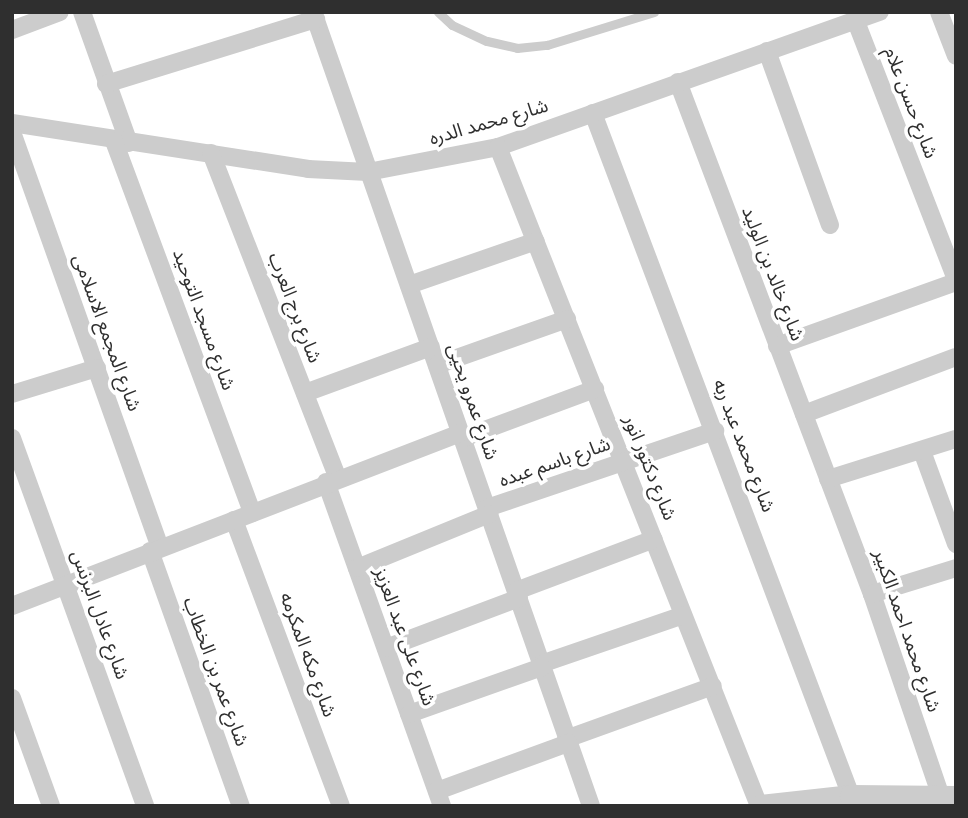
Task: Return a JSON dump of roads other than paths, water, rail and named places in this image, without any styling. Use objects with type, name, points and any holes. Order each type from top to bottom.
[{"type":"street","points":[[12,30],[60,12]]},
{"type":"street","name":"شارع مسجد التوحيد","points":[[82,12],[106,84],[121,142],[252,513]]},
{"type":"street","name":"شارع محمد الدره","points":[[12,123],[121,142],[368,172],[498,147],[880,12]]},
{"type":"street","points":[[939,12],[956,56]]},
{"type":"street","points":[[106,84],[314,16]]},
{"type":"street","name":"شارع عمرو يحيى","points":[[314,16],[591,806]]},
{"type":"street","name":"شارع حسن علام","points":[[855,19],[956,281]]},
{"type":"street","points":[[767,51],[830,225]]},
{"type":"street","name":"شارع خالد بن الوليد","points":[[678,82],[828,479]]},
{"type":"street","name":"شارع محمد عبد ربه","points":[[593,113],[851,796]]},
{"type":"street","name":"شارع المجمع الاسلامى","points":[[12,132],[97,369],[155,550]]},
{"type":"street","name":"شارع دكتور انور","points":[[498,147],[760,806]]},
{"type":"street","name":"شارع برج العرب","points":[[211,153],[304,393],[332,480]]},
{"type":"street","points":[[409,285],[536,241]]},
{"type":"street","points":[[776,346],[956,281]]},
{"type":"street","points":[[437,365],[567,320]]},
{"type":"street","points":[[304,393],[431,347]]},
{"type":"street","points":[[804,414],[956,357]]},
{"type":"street","points":[[12,394],[97,369]]},
{"type":"street","points":[[12,606],[332,480],[595,388]]},
{"type":"street","name":"شارع باسم عبده","points":[[357,568],[488,511],[715,431]]},
{"type":"street","name":"شارع عادل البرنس","points":[[12,438],[145,806]]},
{"type":"street","points":[[828,479],[956,439]]},
{"type":"street","points":[[922,451],[956,544]]},
{"type":"street","name":"شارع محمد احمد الكبير","points":[[828,479],[948,797]]},
{"type":"street","name":"شارع على عبد العزيز","points":[[332,480],[357,568],[440,798]]},
{"type":"street","name":"شارع مكه المكرمه","points":[[234,520],[341,806]]},
{"type":"street","points":[[386,648],[654,539]]},
{"type":"street","name":"شارع عمر بن الخطاب","points":[[155,550],[241,806]]},
{"type":"street","points":[[872,594],[956,568]]},
{"type":"street","points":[[410,714],[683,615]]},
{"type":"street","points":[[440,798],[567,741],[713,686]]},
{"type":"street","points":[[12,698],[51,806]]},
{"type":"street","points":[[760,806],[851,796],[948,797]]},
{"type":"lane","points":[[438,12],[452,25],[487,41],[517,48],[547,45],[654,12]]}]
